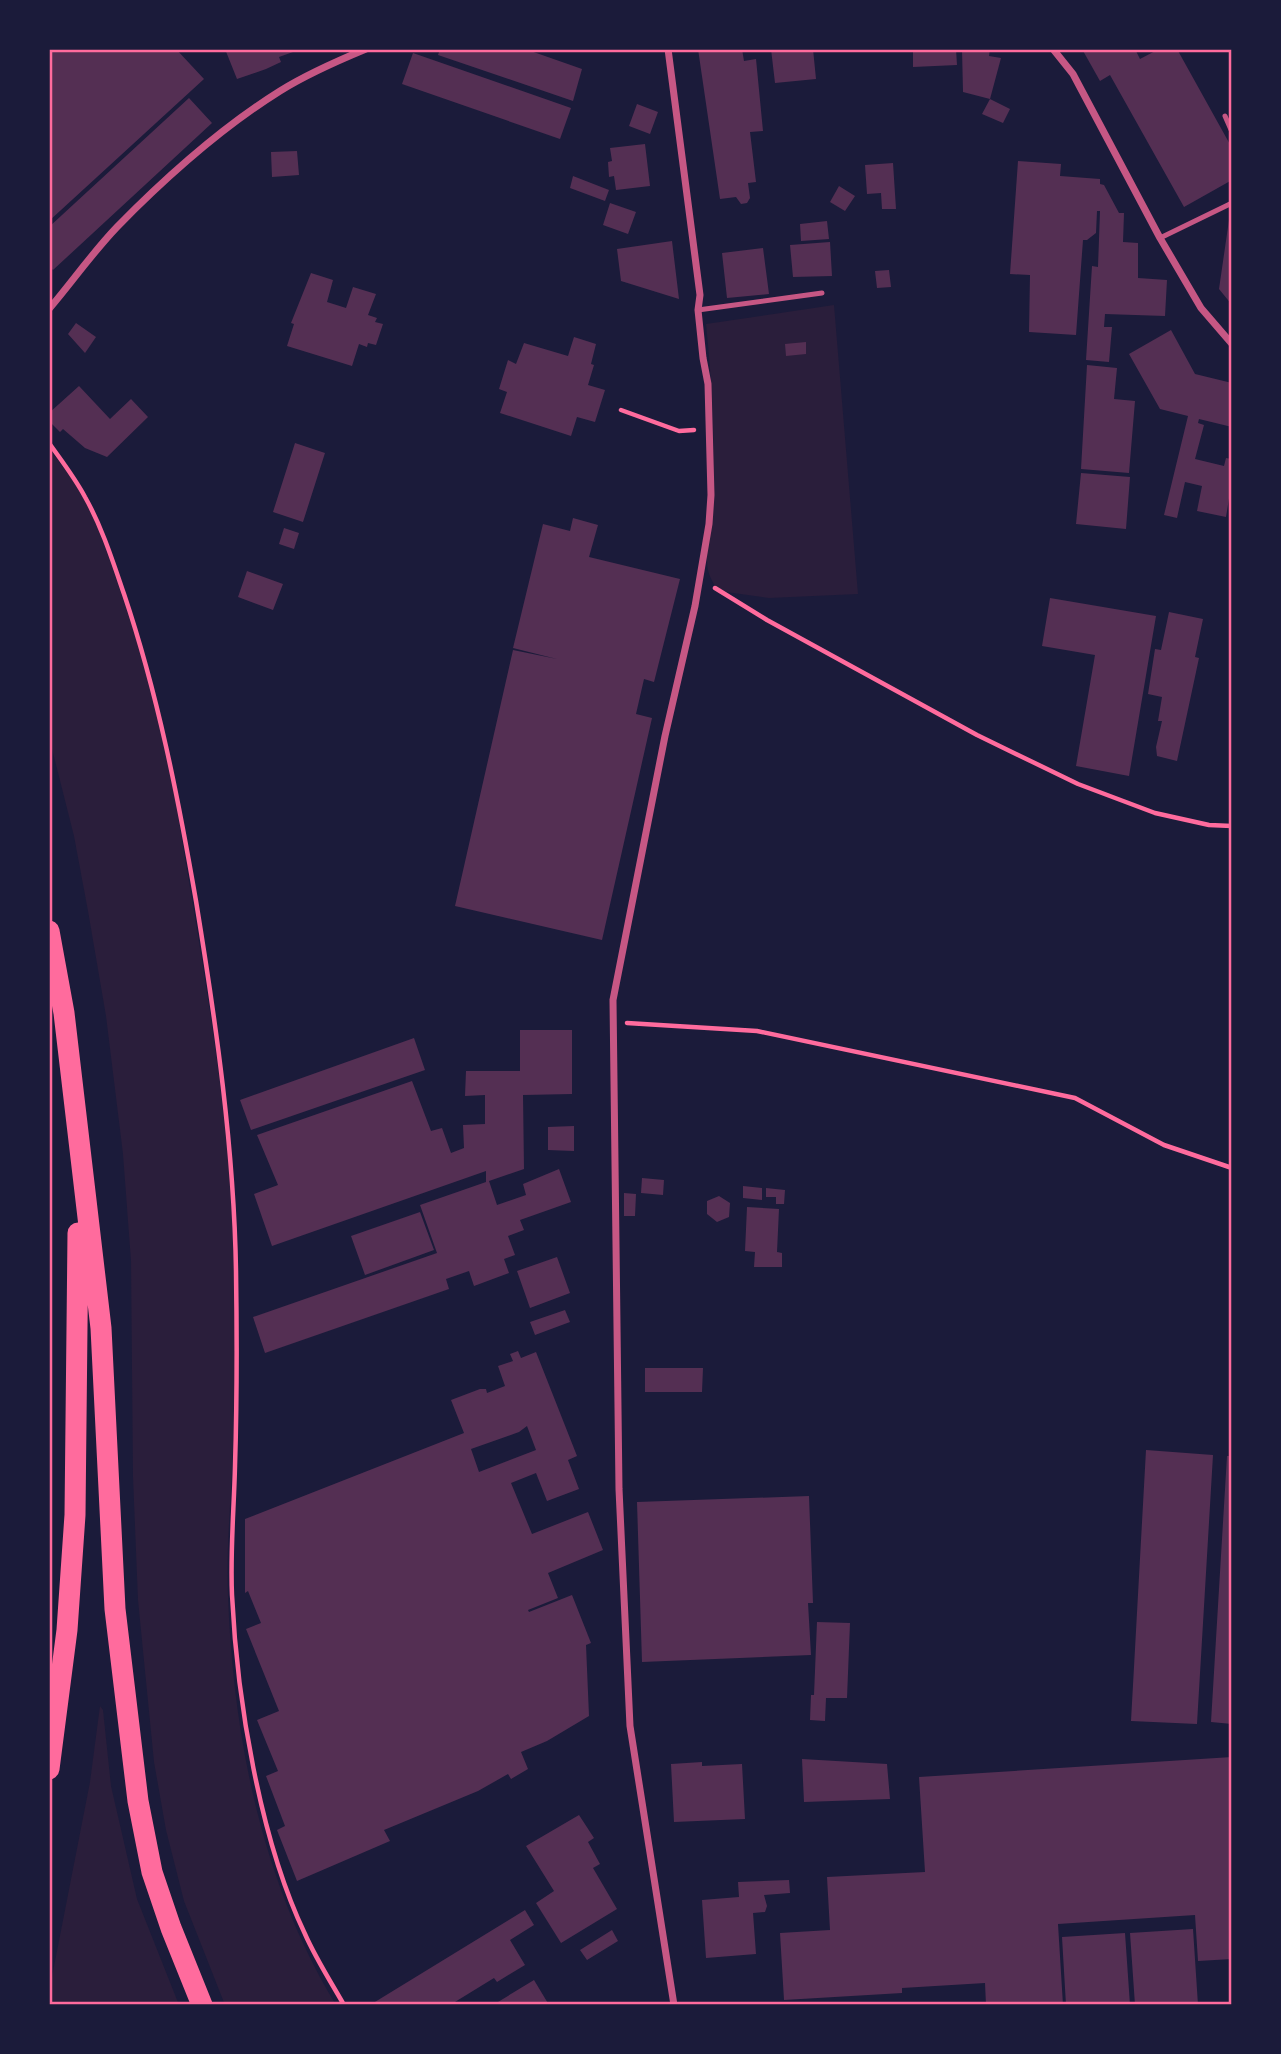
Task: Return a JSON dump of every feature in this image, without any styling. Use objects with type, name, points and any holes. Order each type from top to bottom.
[{"type":"highway","points":[[49,931],[64,1013],[101,1328],[115,1609],[138,1801],[152,1872],[202,2005]]},
{"type":"highway","points":[[49,1769],[67,1630],[75,1516],[78,1141]]},
{"type":"street","points":[[49,309],[116,228],[241,117],[282,89],[366,49]]},
{"type":"street","points":[[668,49],[700,295],[698,310],[708,384],[709,524],[612,1000],[619,1489],[630,1726],[674,2005]]},
{"type":"street","points":[[1053,49],[1073,74],[1200,308],[1232,344]]},
{"type":"lane","points":[[1225,117],[1232,132]]},
{"type":"lane","points":[[1160,238],[1232,203]]},
{"type":"lane","points":[[698,310],[822,293]]},
{"type":"path","points":[[621,411],[679,431],[709,430]]},
{"type":"path","points":[[49,443],[85,495],[114,567],[141,646],[182,822],[204,947],[225,1102],[234,1204],[236,1444],[232,1594],[248,1734],[265,1817],[288,1893],[305,1936],[344,2005]]},
{"type":"path","points":[[699,581],[720,590],[767,620],[977,735],[1066,778],[1155,813],[1209,825],[1232,826]]},
{"type":"path","points":[[613,1022],[757,1031],[1075,1098],[1164,1145],[1232,1168]]},
{"type":"shaded area","points":[[834,305],[858,594],[769,598],[719,591],[710,577],[707,561],[714,454],[706,324]]},
{"type":"shaded area","points":[[49,448],[81,494],[106,549],[145,668],[168,759],[214,1043],[230,1181],[234,1273],[234,1384],[228,1578],[231,1649],[237,1702],[256,1808],[271,1859],[310,1958],[336,2005],[225,2005],[184,1901],[166,1830],[154,1762],[138,1600],[133,1477],[131,1261],[123,1154],[106,1016],[88,911],[74,836],[49,737]]},
{"type":"shaded area","points":[[49,1262],[52,1424],[49,1510]]},
{"type":"shaded area","points":[[100,1706],[103,1710],[111,1786],[137,1899],[179,2005],[49,2005],[49,1992],[90,1782]]},
{"type":"building","points":[[49,49],[176,49],[204,79],[49,221]]},
{"type":"building","points":[[225,49],[293,49],[293,52],[279,57],[281,62],[237,79]]},
{"type":"building","points":[[440,49],[525,49],[582,69],[573,101],[438,55]]},
{"type":"building","points":[[698,49],[742,49],[744,61],[756,59],[763,131],[750,132],[756,182],[748,183],[750,198],[747,203],[741,204],[736,197],[720,199]]},
{"type":"building","points":[[771,49],[813,49],[816,79],[775,83]]},
{"type":"building","points":[[913,49],[956,49],[957,65],[913,67]]},
{"type":"building","points":[[962,49],[990,49],[989,56],[1001,58],[990,99],[963,92]]},
{"type":"building","points":[[1082,49],[1135,49],[1140,59],[1159,49],[1177,49],[1232,148],[1232,180],[1184,207],[1110,75],[1100,81]]},
{"type":"building","points":[[413,53],[571,108],[560,139],[402,84]]},
{"type":"building","points":[[189,98],[212,123],[53,270],[49,266],[49,227]]},
{"type":"building","points":[[990,99],[1010,109],[1003,123],[982,114]]},
{"type":"building","points":[[637,104],[658,112],[650,134],[629,126]]},
{"type":"building","points":[[645,144],[650,186],[616,190],[614,176],[609,177],[608,162],[612,161],[610,148]]},
{"type":"building","points":[[297,151],[299,175],[272,177],[271,152]]},
{"type":"building","points":[[1018,161],[1061,164],[1060,176],[1100,179],[1100,184],[1104,185],[1119,213],[1124,213],[1123,242],[1138,243],[1138,278],[1167,280],[1165,316],[1105,314],[1104,327],[1112,327],[1109,362],[1086,360],[1092,266],[1098,267],[1100,211],[1097,211],[1096,233],[1083,240],[1076,335],[1029,332],[1030,275],[1010,274]]},
{"type":"building","points":[[893,163],[896,209],[882,209],[881,193],[867,194],[865,165]]},
{"type":"building","points":[[573,176],[609,190],[605,201],[570,188]]},
{"type":"building","points":[[839,186],[855,196],[845,211],[830,202]]},
{"type":"building","points":[[610,203],[636,212],[628,234],[603,225]]},
{"type":"building","points":[[1229,220],[1232,220],[1232,305],[1219,289]]},
{"type":"building","points":[[827,221],[829,239],[801,241],[800,224]]},
{"type":"building","points":[[672,241],[679,299],[621,281],[617,249]]},
{"type":"building","points":[[830,242],[832,276],[793,277],[790,245]]},
{"type":"building","points":[[763,248],[769,294],[727,298],[722,253]]},
{"type":"building","points":[[889,270],[891,287],[877,288],[875,271]]},
{"type":"building","points":[[311,273],[333,280],[327,302],[346,308],[353,287],[376,294],[368,315],[377,318],[375,322],[383,324],[376,345],[368,343],[367,347],[359,344],[352,366],[287,346],[294,324],[291,323]]},
{"type":"building","points":[[76,323],[96,337],[85,353],[68,334]]},
{"type":"building","points":[[1171,330],[1195,374],[1232,383],[1232,427],[1199,419],[1198,423],[1204,425],[1195,459],[1224,466],[1226,458],[1232,459],[1232,480],[1226,517],[1197,511],[1202,486],[1185,482],[1177,518],[1164,515],[1188,416],[1160,409],[1129,354]]},
{"type":"building","points":[[574,337],[596,344],[588,385],[605,390],[595,422],[577,417],[571,436],[500,413],[507,392],[499,389],[508,360],[516,364],[524,343],[568,356]]},
{"type":"building","points":[[806,342],[806,354],[786,356],[785,344]]},
{"type":"building","points":[[1087,365],[1117,368],[1114,399],[1135,401],[1129,473],[1081,469]]},
{"type":"building","points":[[79,386],[110,419],[131,399],[148,417],[107,457],[85,448],[63,429],[60,432],[49,421],[49,413]]},
{"type":"building","points":[[295,443],[325,453],[303,522],[273,512]]},
{"type":"building","points":[[1081,473],[1130,477],[1126,529],[1076,524]]},
{"type":"building","points":[[573,518],[598,525],[589,557],[680,579],[654,682],[644,679],[636,714],[652,718],[602,940],[455,906],[513,650],[557,659],[513,648],[543,524],[570,531]]},
{"type":"building","points":[[284,528],[299,533],[294,549],[279,544]]},
{"type":"building","points":[[247,571],[283,584],[273,610],[238,597]]},
{"type":"building","points":[[1050,598],[1156,616],[1129,776],[1076,766],[1095,655],[1042,646]]},
{"type":"building","points":[[1169,612],[1203,619],[1195,657],[1199,658],[1177,761],[1157,756],[1162,697],[1148,694],[1155,649],[1161,650]]},
{"type":"building","points":[[520,1030],[572,1030],[572,1094],[523,1095],[524,1169],[489,1181],[497,1205],[526,1195],[523,1184],[559,1169],[571,1202],[520,1220],[524,1230],[508,1236],[515,1255],[504,1259],[509,1273],[474,1286],[469,1271],[446,1279],[449,1289],[265,1353],[253,1317],[437,1253],[420,1205],[486,1182],[486,1171],[272,1246],[254,1194],[278,1185],[257,1135],[412,1081],[431,1131],[442,1128],[451,1153],[464,1148],[463,1125],[485,1124],[485,1095],[465,1096],[466,1071],[520,1071]]},
{"type":"building","points":[[414,1038],[425,1070],[251,1130],[240,1100]]},
{"type":"building","points":[[574,1126],[574,1151],[548,1150],[548,1127]]},
{"type":"building","points":[[642,1178],[664,1180],[663,1195],[641,1193]]},
{"type":"building","points":[[743,1186],[762,1188],[762,1200],[743,1198]]},
{"type":"building","points":[[766,1188],[785,1190],[784,1204],[776,1204],[776,1197],[766,1197]]},
{"type":"building","points":[[624,1193],[636,1194],[635,1216],[624,1216]]},
{"type":"building","points":[[719,1196],[730,1203],[729,1217],[717,1222],[707,1214],[707,1201]]},
{"type":"building","points":[[747,1207],[779,1209],[777,1252],[782,1253],[782,1267],[754,1267],[755,1252],[745,1251]]},
{"type":"building","points":[[420,1212],[434,1250],[365,1275],[351,1236]]},
{"type":"building","points":[[557,1257],[570,1293],[530,1308],[517,1271]]},
{"type":"building","points":[[565,1310],[570,1322],[535,1335],[530,1322]]},
{"type":"building","points":[[518,1351],[521,1358],[536,1352],[577,1456],[568,1460],[579,1489],[547,1501],[536,1473],[511,1483],[532,1534],[588,1512],[603,1550],[548,1573],[558,1598],[528,1610],[529,1612],[572,1595],[591,1643],[586,1645],[589,1716],[547,1741],[521,1752],[528,1769],[511,1779],[508,1774],[478,1791],[384,1830],[390,1841],[297,1881],[277,1830],[285,1826],[266,1776],[278,1771],[257,1720],[279,1711],[246,1629],[261,1623],[248,1591],[245,1593],[245,1519],[464,1433],[451,1400],[480,1389],[486,1389],[487,1393],[505,1386],[498,1366],[513,1361],[510,1354]],"holes":[[[527,1426],[536,1450],[479,1472],[471,1449],[519,1432]]]},
{"type":"building","points":[[645,1368],[703,1368],[702,1392],[645,1392]]},
{"type":"building","points":[[1230,1445],[1232,1724],[1211,1722],[1227,1456]]},
{"type":"building","points":[[1146,1450],[1213,1455],[1197,1724],[1131,1721]]},
{"type":"building","points":[[809,1496],[813,1603],[808,1603],[811,1655],[642,1662],[637,1502]]},
{"type":"building","points":[[817,1622],[850,1623],[847,1698],[826,1698],[825,1721],[810,1720],[811,1695],[814,1695]]},
{"type":"building","points":[[1232,1757],[1232,1959],[1198,1961],[1195,1915],[1058,1924],[1063,2005],[986,2005],[985,1983],[902,1988],[902,1993],[784,2000],[780,1933],[830,1930],[827,1877],[925,1872],[919,1777]]},
{"type":"building","points":[[802,1759],[887,1764],[890,1799],[804,1802]]},
{"type":"building","points":[[702,1762],[702,1766],[742,1764],[745,1819],[674,1822],[671,1764]]},
{"type":"building","points":[[579,1815],[594,1838],[588,1842],[600,1864],[593,1868],[617,1909],[561,1943],[536,1903],[554,1891],[526,1846]]},
{"type":"building","points":[[789,1880],[790,1893],[764,1895],[767,1906],[765,1912],[753,1913],[756,1954],[706,1958],[702,1900],[739,1897],[738,1882]]},
{"type":"building","points":[[525,1910],[534,1925],[510,1940],[525,1965],[497,1982],[494,1978],[450,2005],[370,2005]]},
{"type":"building","points":[[1193,1929],[1198,2005],[1135,2005],[1130,1933]]},
{"type":"building","points":[[612,1930],[618,1941],[587,1960],[580,1950]]},
{"type":"building","points":[[1125,1933],[1130,2005],[1066,2005],[1062,1937]]},
{"type":"building","points":[[534,1980],[549,2005],[493,2005]]}]
